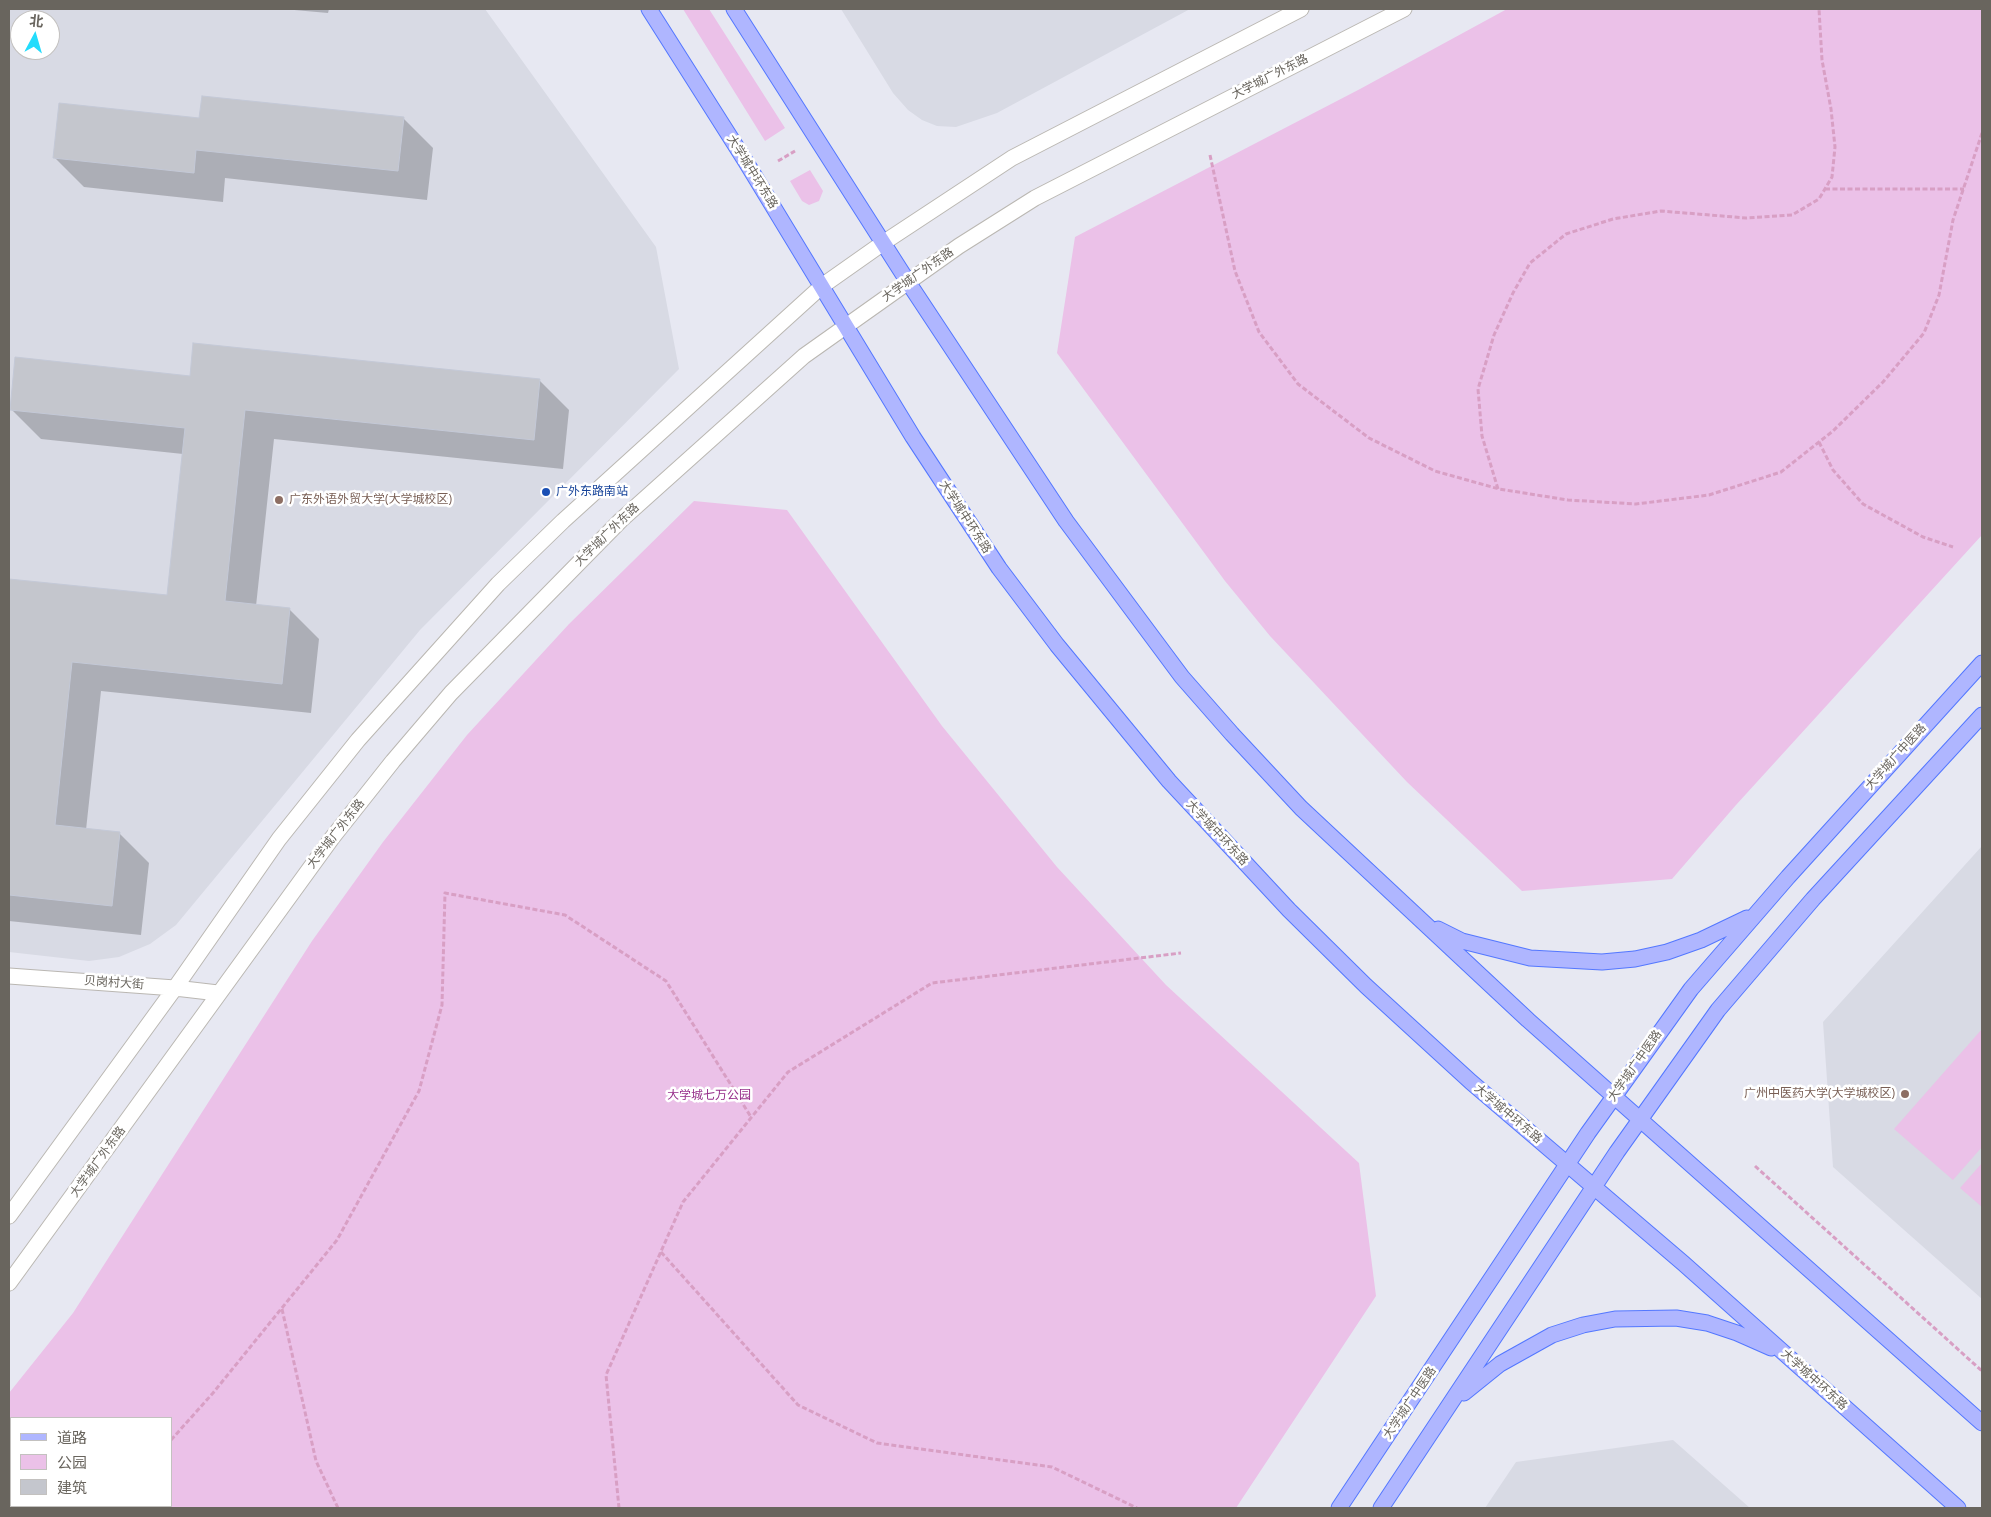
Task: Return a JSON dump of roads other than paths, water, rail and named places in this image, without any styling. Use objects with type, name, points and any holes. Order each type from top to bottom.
[{"type":"main road","name":"大学城中环东路","points":[[649,9],[822,286],[913,437],[999,568],[1057,645],[1169,782],[1288,910],[1366,986],[1470,1082],[1787,1356],[1958,1508]]},
{"type":"main road","points":[[734,9],[908,282],[1066,521],[1182,677],[1301,808],[1528,1020],[1982,1423]]},
{"type":"main road","name":"大学城广中医路","points":[[1339,1508],[1567,1164],[1691,989],[1756,912],[1982,663]]},
{"type":"main road","points":[[1381,1508],[1640,1119],[1725,1003],[1814,900],[1982,715]]},
{"type":"main road","points":[[1426,924],[1462,941],[1530,958],[1602,962],[1635,959],[1667,952],[1729,928],[1756,912]]},
{"type":"main road","points":[[1450,1406],[1488,1374],[1523,1350],[1552,1335],[1583,1324],[1615,1319],[1676,1318],[1707,1323],[1737,1333],[1787,1356]]},
{"type":"street","points":[[9,1216],[176,988],[279,839],[352,748],[492,591],[626,461],[822,286],[884,243],[1012,158],[1301,9]]},
{"type":"street","name":"大学城广外东路","points":[[9,1283],[332,838],[451,693],[620,520],[804,356],[908,282],[1035,198],[1404,9]]},
{"type":"street","name":"贝岗村大街","points":[[9,976],[176,988],[218,993]]},
{"type":"place","name":"广外东路南站","points":[[546,492]]},
{"type":"place","name":"广东外语外贸大学(大学城校区)","points":[[279,500]]},
{"type":"place","name":"广州中医药大学(大学城校区)","points":[[1905,1094]]},
{"type":"park label","name":"大学城七万公园","points":[[709,1096]]}]
